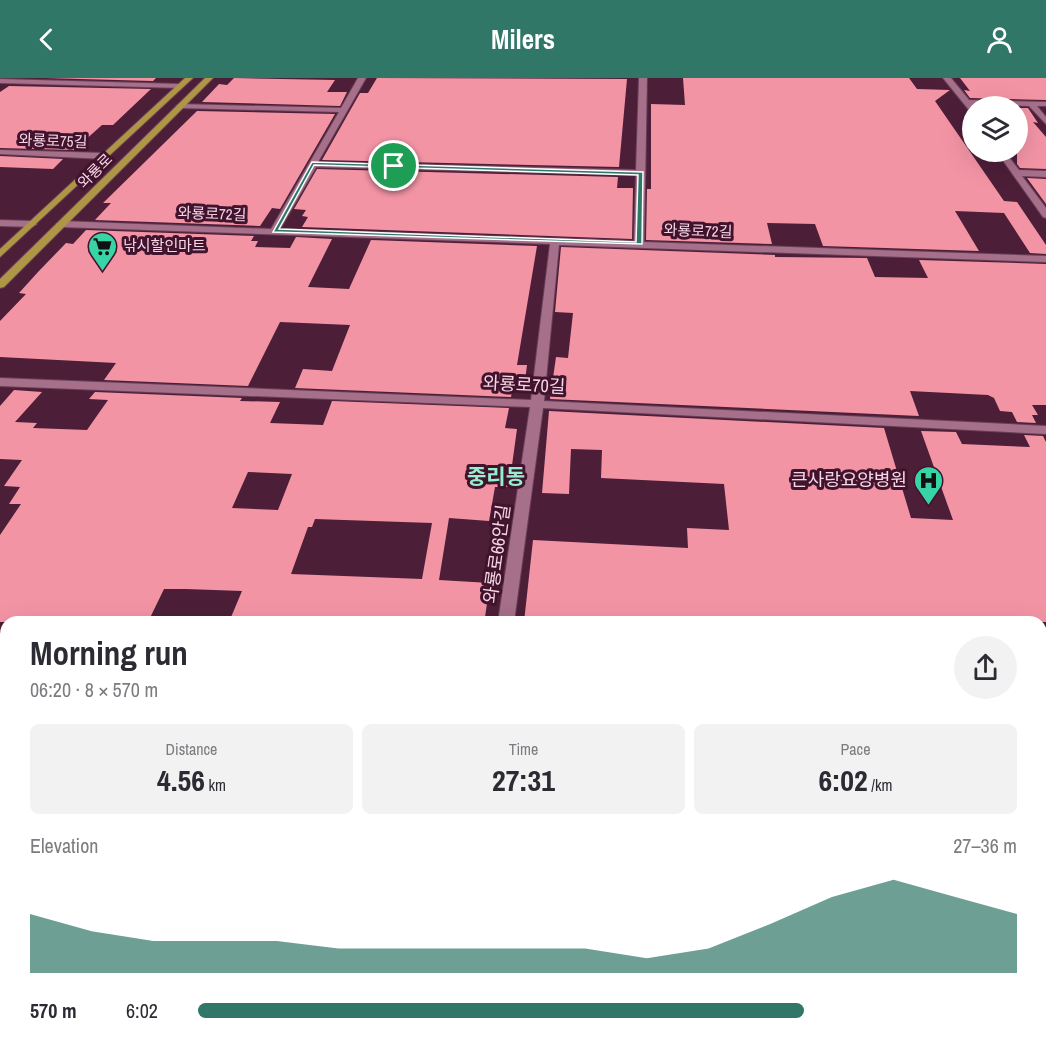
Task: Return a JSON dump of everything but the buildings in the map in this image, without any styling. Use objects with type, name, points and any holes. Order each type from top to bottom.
[{"type":"main road","name":"와룡로","points":[[0,254],[189,78]]},
{"type":"main road","name":"와룡로","points":[[0,285],[209,78]]},
{"type":"street","points":[[275,230],[362,78]]},
{"type":"street","points":[[639,244],[643,78]]},
{"type":"street","points":[[947,78],[962,96]]},
{"type":"street","points":[[3,81],[180,86]]},
{"type":"street","points":[[1028,104],[1046,104]]},
{"type":"street","points":[[1031,104],[1046,122]]},
{"type":"street","points":[[180,106],[342,110]]},
{"type":"street","name":"와룡로75길","points":[[0,152],[105,156]]},
{"type":"street","points":[[1009,162],[1046,215]]},
{"type":"street","points":[[312,164],[641,173]]},
{"type":"street","points":[[1017,173],[1046,174]]},
{"type":"street","points":[[0,223],[32,224]]},
{"type":"street","name":"와룡로72길","points":[[61,224],[1046,259]]},
{"type":"street","name":"와룡로66안길","points":[[507,616],[537,404],[555,241]]},
{"type":"street","name":"와룡로70길","points":[[0,382],[537,404],[1046,430]]},
{"type":"place","name":"낚시할인마트","points":[[102,272]]},
{"type":"place","name":"큰사랑요양병원","points":[[928,506]]},
{"type":"district","name":"중리동","points":[[496,477]]},
{"type":"route","points":[[312,164],[394,166],[641,173],[639,244],[275,230],[312,164]]}]
